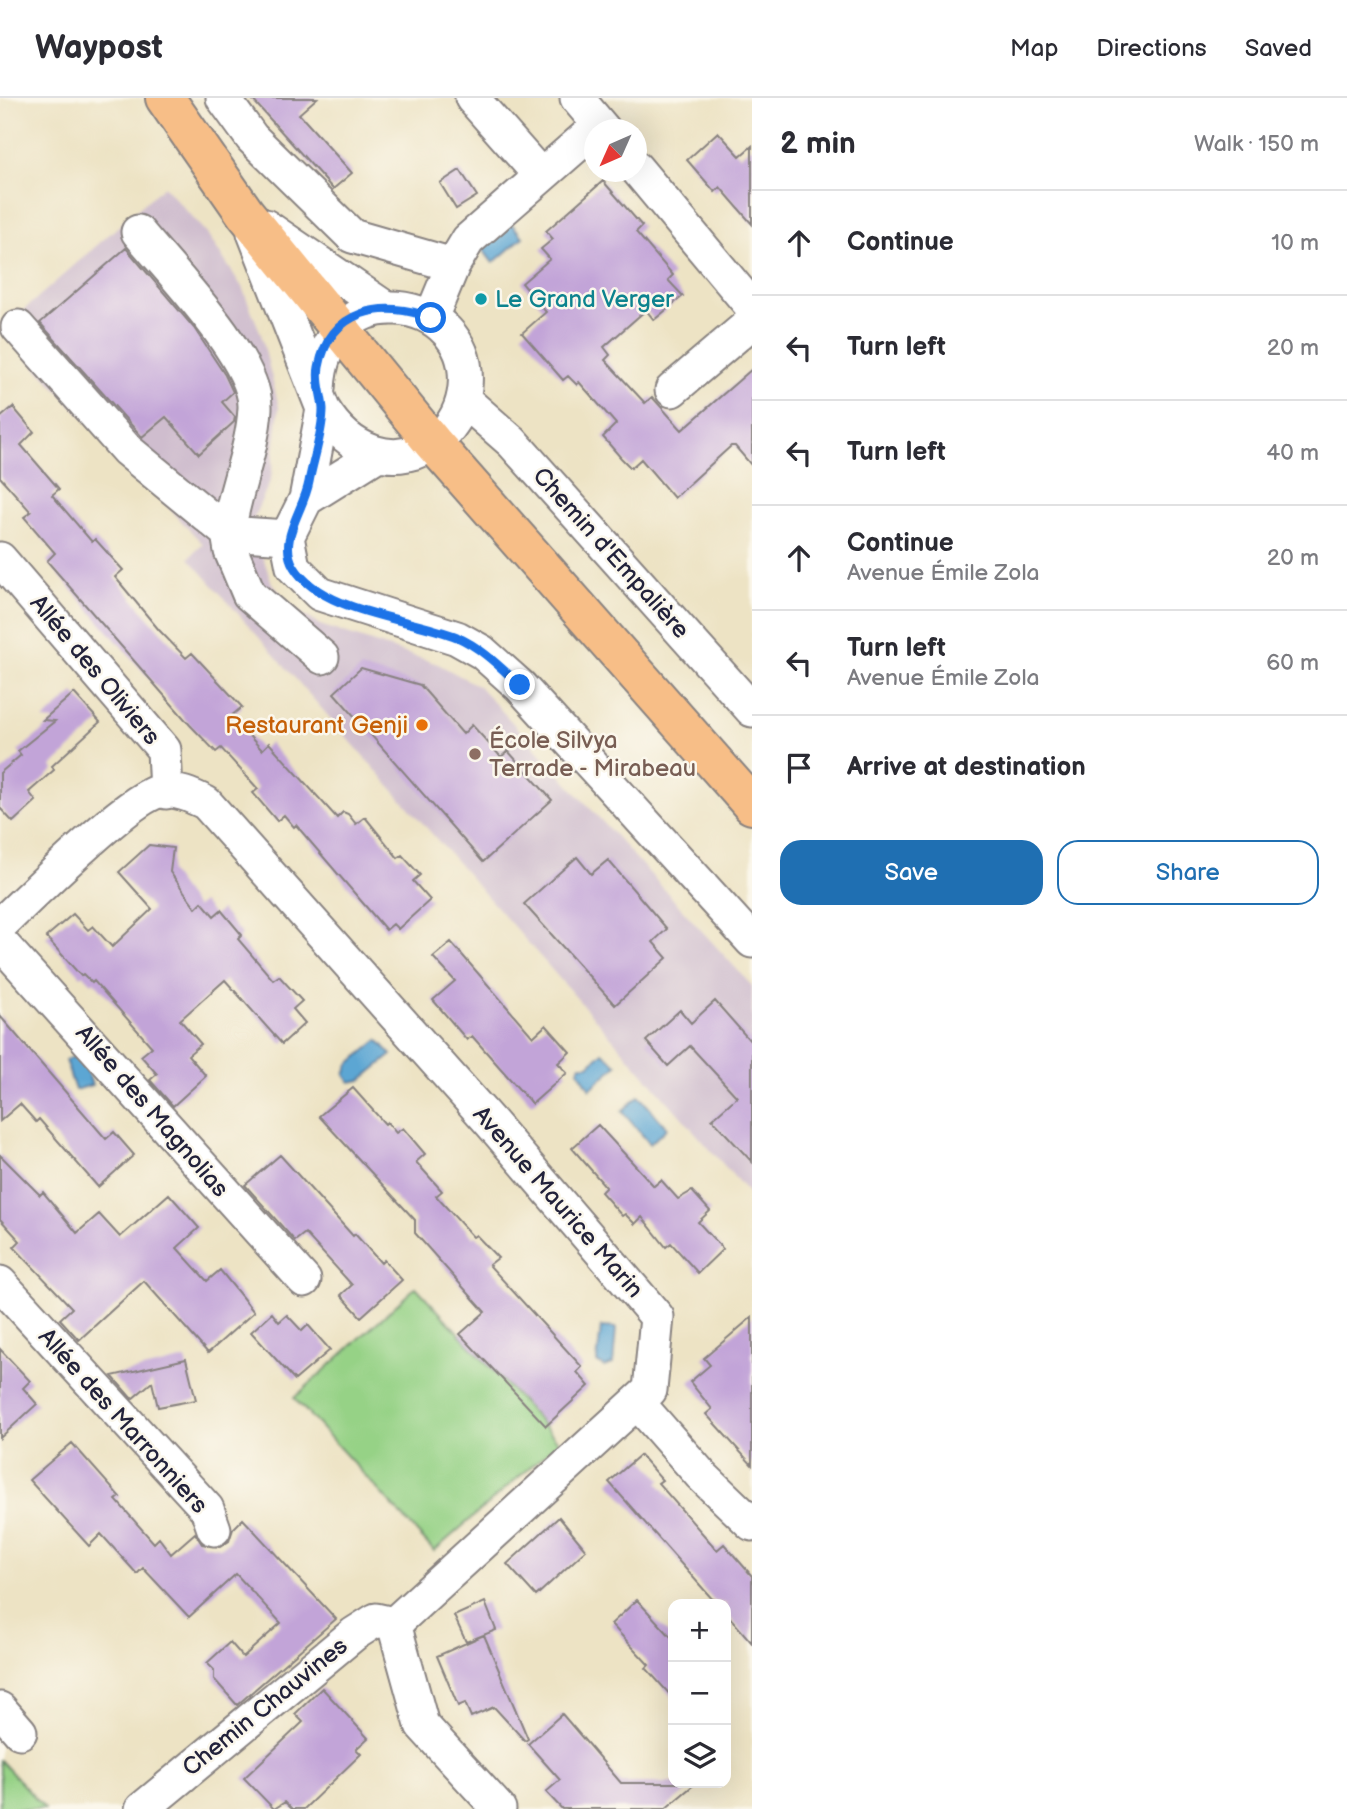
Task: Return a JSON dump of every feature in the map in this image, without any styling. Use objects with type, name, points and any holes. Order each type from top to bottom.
[{"type":"main road","points":[[165,98],[245,213],[433,443],[752,805]]},
{"type":"street","points":[[223,98],[252,138],[352,236],[453,265]]},
{"type":"street","points":[[472,98],[541,176]]},
{"type":"street","points":[[577,98],[592,119]]},
{"type":"street","points":[[431,318],[453,265],[468,240],[584,140]]},
{"type":"street","points":[[647,181],[752,307]]},
{"type":"street","points":[[245,213],[384,307]]},
{"type":"street","points":[[245,213],[320,399],[336,430],[355,445],[378,454],[407,453],[433,443],[452,424],[464,400],[466,377],[461,354],[449,334],[431,318],[409,309],[384,307],[360,313],[340,328],[327,345],[319,367],[320,399],[306,499],[288,537],[293,567],[320,594],[457,638],[482,652],[520,685],[752,941]]},
{"type":"street","points":[[138,232],[216,326],[251,379],[255,406],[249,445],[232,500],[228,533],[231,551],[249,594],[322,657]]},
{"type":"street","points":[[672,390],[752,322]]},
{"type":"street","points":[[18,327],[127,450],[228,533],[288,537]]},
{"type":"street","name":"Chemin d'Empalière","points":[[464,400],[512,442],[752,710]]},
{"type":"street","points":[[306,499],[378,454]]},
{"type":"street","name":"Allée des Oliviers","points":[[0,559],[164,750],[166,792]]},
{"type":"street","points":[[0,925],[131,805],[159,791],[166,792]]},
{"type":"street","name":"Avenue Maurice Marin","points":[[166,792],[186,793],[206,803],[491,1123],[657,1317],[650,1390],[394,1624]]},
{"type":"street","name":"Allée des Magnolias","points":[[0,942],[304,1280]]},
{"type":"street","name":"Allée des Marronniers","points":[[0,1283],[206,1509],[215,1529]]},
{"type":"street","points":[[637,1402],[701,1475],[752,1524]]},
{"type":"street","name":"Chemin Chauvines","points":[[142,1809],[354,1634],[376,1620],[394,1624]]},
{"type":"street","points":[[394,1624],[422,1724],[499,1809]]},
{"type":"shaded area","points":[[164,186],[208,235],[242,287],[261,334],[279,407],[271,479],[254,517],[261,552],[272,583],[293,608],[320,625],[438,664],[480,687],[752,986],[752,1197],[189,558],[203,544],[1,330]]},
{"type":"green space","points":[[416,1287],[559,1442],[434,1551],[294,1398]]},
{"type":"green space","points":[[0,1760],[45,1809],[0,1809]]},
{"type":"water","points":[[509,221],[523,237],[493,263],[480,246]]},
{"type":"water","points":[[378,1040],[392,1055],[361,1080],[350,1082],[345,1075],[349,1064]]},
{"type":"water","points":[[603,1052],[617,1065],[590,1089],[578,1070],[581,1065],[589,1065]]},
{"type":"water","points":[[81,1054],[92,1085],[75,1090],[65,1060]]},
{"type":"water","points":[[639,1096],[667,1128],[650,1144],[622,1111]]},
{"type":"water","points":[[601,1327],[616,1328],[613,1364],[604,1367],[597,1362]]},
{"type":"building","points":[[251,98],[317,98],[299,114],[352,173],[333,189]]},
{"type":"building","points":[[718,132],[740,156],[752,146],[752,224],[720,187],[715,192],[687,160]]},
{"type":"building","points":[[460,170],[477,196],[456,209],[440,183]]},
{"type":"building","points":[[604,182],[642,226],[636,232],[673,275],[668,280],[683,296],[654,320],[646,310],[604,347],[610,355],[605,360],[645,403],[652,397],[682,430],[752,369],[752,466],[735,446],[731,446],[674,498],[641,459],[631,468],[621,458],[603,437],[616,424],[579,382],[577,385],[568,376],[563,380],[522,333],[546,312],[522,283],[550,259],[541,249],[553,239],[546,231]]},
{"type":"building","points":[[126,248],[194,328],[233,392],[222,402],[235,417],[234,422],[199,454],[166,417],[142,437],[40,323]]},
{"type":"building","points":[[13,407],[34,432],[21,445],[59,489],[52,495],[92,542],[95,539],[123,570],[115,577],[159,630],[186,658],[192,653],[242,707],[231,716],[262,750],[269,743],[337,818],[343,812],[356,824],[365,817],[398,858],[402,855],[420,875],[413,881],[430,900],[398,929],[393,924],[386,930],[296,825],[294,827],[284,815],[277,821],[253,793],[258,789],[221,748],[216,752],[190,725],[47,561],[55,553],[24,517],[31,512],[0,477],[0,418]]},
{"type":"building","points":[[361,668],[420,685],[463,734],[472,725],[501,757],[508,751],[552,800],[483,862],[334,693]]},
{"type":"building","points":[[74,693],[100,722],[52,766],[54,770],[29,792],[36,801],[13,822],[0,808],[0,773],[21,755],[18,751],[55,721],[43,720]]},
{"type":"building","points":[[149,845],[173,848],[170,872],[196,908],[202,902],[214,916],[221,910],[242,935],[238,939],[273,980],[279,976],[302,1001],[293,1009],[305,1023],[282,1044],[225,980],[180,1020],[201,1044],[188,1055],[206,1076],[173,1106],[150,1080],[157,1074],[141,1056],[152,1047],[94,981],[92,983],[83,974],[81,976],[46,937],[73,914],[88,930],[93,926],[112,947],[152,909],[119,872]]},
{"type":"building","points":[[577,857],[591,874],[608,860],[667,929],[653,942],[667,958],[615,1005],[524,904]]},
{"type":"building","points":[[451,942],[533,1037],[546,1025],[570,1052],[558,1063],[567,1073],[532,1104],[472,1036],[467,1040],[433,1000],[455,981],[433,957]]},
{"type":"building","points":[[715,1001],[752,1043],[752,1162],[712,1119],[737,1097],[690,1046],[668,1066],[646,1041],[680,1010],[691,1023]]},
{"type":"building","points":[[0,1016],[106,1139],[114,1132],[134,1155],[98,1187],[39,1119],[36,1122],[20,1104],[0,1121]]},
{"type":"building","points":[[353,1088],[385,1124],[387,1122],[396,1133],[403,1128],[425,1154],[416,1162],[442,1191],[436,1196],[473,1237],[476,1235],[498,1258],[489,1265],[582,1367],[577,1372],[589,1386],[546,1426],[460,1334],[485,1312],[415,1233],[415,1220],[319,1116]]},
{"type":"building","points":[[598,1125],[654,1186],[661,1180],[678,1199],[692,1191],[710,1211],[698,1222],[723,1249],[698,1273],[671,1243],[666,1247],[642,1217],[635,1224],[625,1214],[622,1216],[601,1192],[606,1187],[572,1148]]},
{"type":"building","points":[[0,1155],[40,1195],[43,1192],[77,1233],[99,1214],[120,1237],[169,1194],[199,1228],[177,1248],[207,1281],[220,1270],[254,1312],[208,1353],[144,1281],[79,1340],[60,1319],[72,1308],[14,1247],[20,1241],[0,1219]]},
{"type":"building","points":[[280,1155],[353,1236],[355,1234],[381,1263],[384,1260],[402,1280],[361,1317],[341,1295],[352,1285],[305,1233],[295,1241],[245,1185]]},
{"type":"building","points":[[272,1313],[279,1322],[287,1315],[302,1331],[308,1325],[330,1350],[295,1380],[251,1332]]},
{"type":"building","points":[[752,1317],[752,1465],[706,1414],[712,1409],[690,1382],[710,1365],[704,1358]]},
{"type":"building","points":[[0,1349],[30,1381],[23,1388],[37,1404],[0,1438]]},
{"type":"building","points":[[186,1359],[196,1400],[158,1407],[152,1382],[132,1399],[112,1376]]},
{"type":"building","points":[[72,1443],[120,1497],[116,1500],[154,1543],[159,1538],[171,1554],[195,1533],[202,1544],[220,1547],[229,1541],[233,1529],[243,1519],[336,1619],[237,1705],[214,1679],[214,1670],[207,1663],[230,1642],[243,1657],[281,1623],[236,1574],[189,1617],[143,1568],[137,1574],[101,1534],[89,1546],[29,1480]]},
{"type":"building","points":[[640,1455],[662,1480],[658,1483],[717,1550],[724,1544],[752,1576],[752,1643],[731,1619],[731,1599],[712,1599],[609,1482]]},
{"type":"building","points":[[559,1517],[586,1550],[536,1596],[507,1564]]},
{"type":"building","points":[[637,1600],[668,1634],[668,1692],[646,1668],[649,1665],[611,1624]]},
{"type":"building","points":[[485,1602],[496,1630],[466,1642],[454,1616]]},
{"type":"building","points":[[484,1635],[528,1739],[525,1741],[494,1707],[471,1717],[465,1703],[458,1706],[437,1656]]},
{"type":"building","points":[[322,1688],[368,1738],[356,1749],[361,1754],[304,1809],[292,1809],[285,1802],[274,1809],[244,1778],[303,1722],[295,1714]]},
{"type":"building","points":[[562,1714],[621,1783],[668,1783],[668,1788],[690,1788],[665,1809],[562,1809],[546,1792],[560,1780],[528,1744]]},
{"type":"place","name":"Le Grand Verger","points":[[481,299]]},
{"type":"place","name":"Restaurant Genji","points":[[422,725]]},
{"type":"place","name":"École Silvya Terrade - Mirabeau","points":[[475,754]]},
{"type":"route","points":[[431,318],[409,309],[384,307],[360,313],[340,328],[327,345],[319,367],[318,389],[323,409],[306,499],[288,537],[293,567],[320,594],[457,638],[482,652],[520,685]]}]
